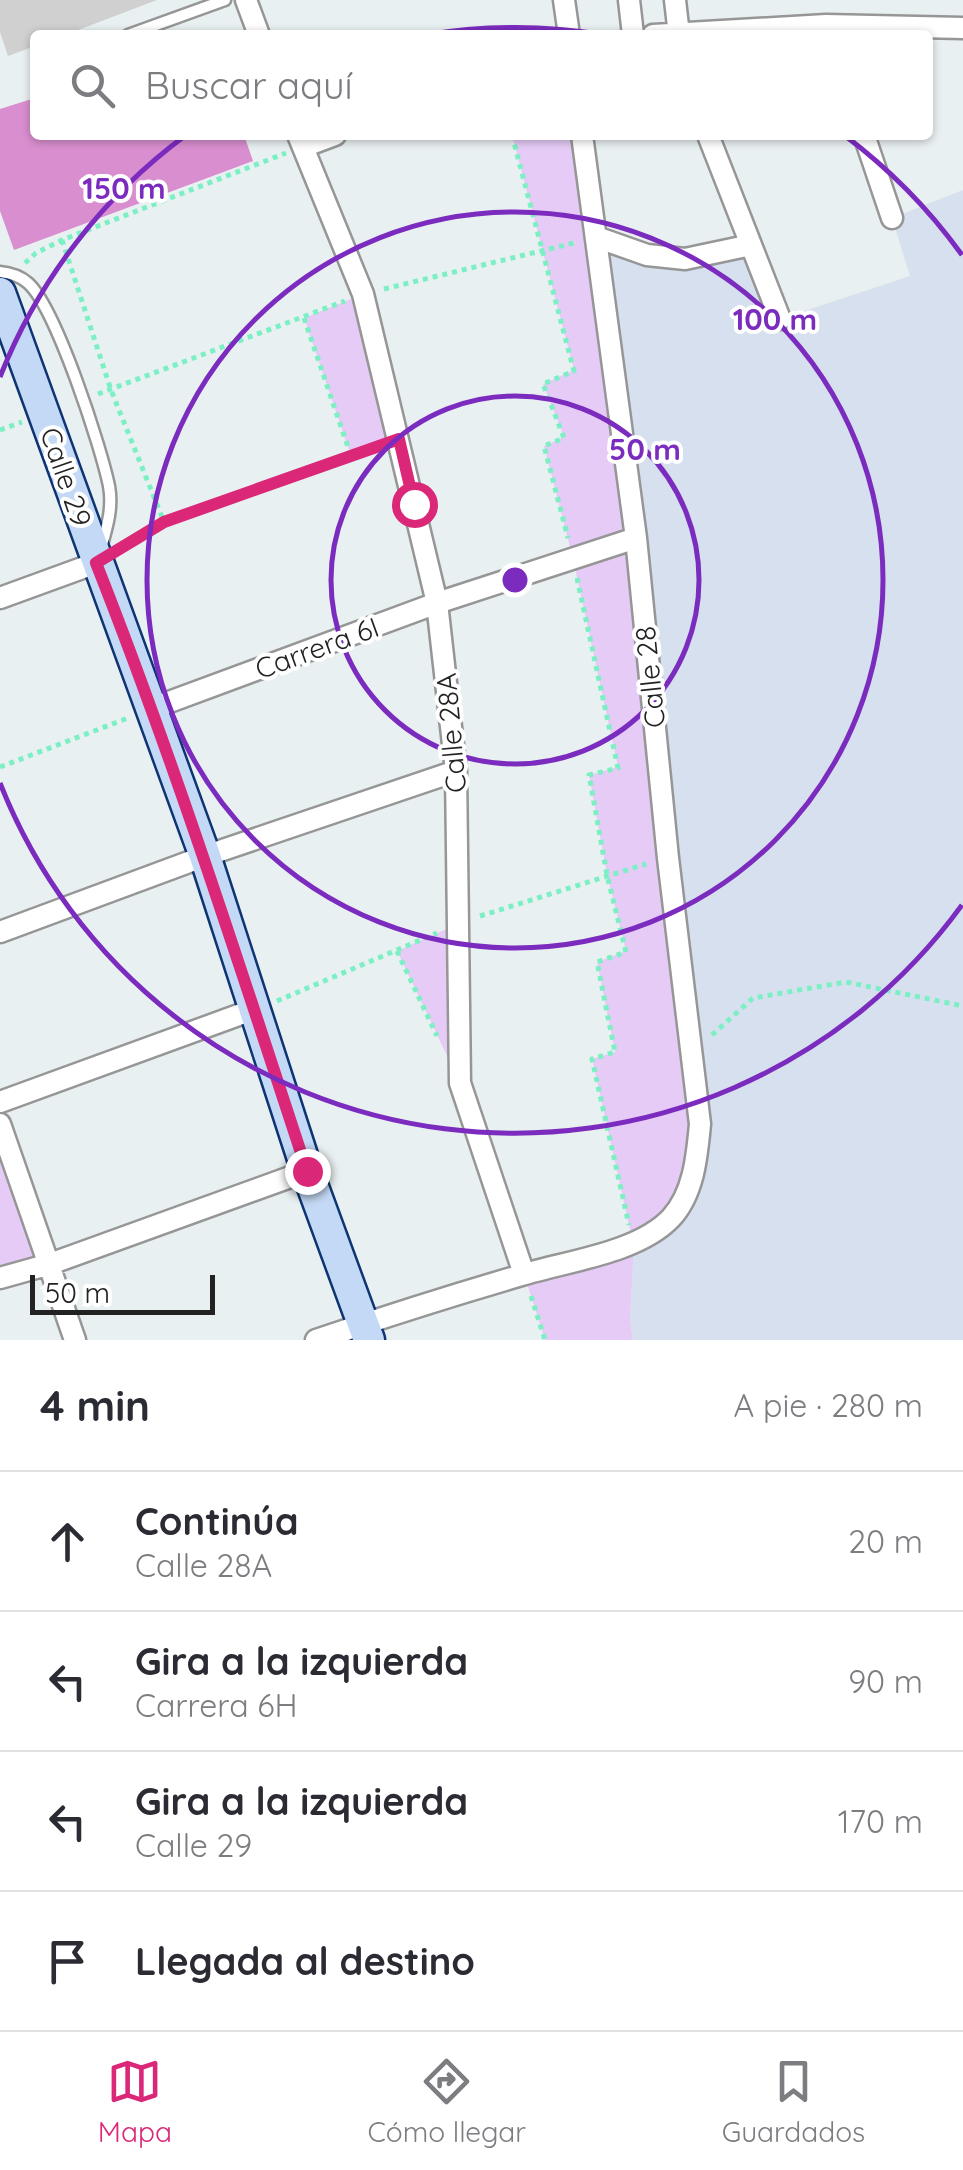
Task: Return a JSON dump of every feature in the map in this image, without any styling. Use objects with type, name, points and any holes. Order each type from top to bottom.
[{"type":"street","points":[[246,0],[257,30]]},
{"type":"street","points":[[564,0],[568,30]]},
{"type":"street","points":[[630,0],[633,30]]},
{"type":"street","points":[[675,0],[678,30]]},
{"type":"street","points":[[828,30],[963,28]]},
{"type":"street","name":"Calle 28","points":[[583,140],[636,538],[700,1124],[696,1167],[674,1215],[634,1244]]},
{"type":"street","points":[[710,140],[780,319]]},
{"type":"street","points":[[866,140],[892,218]]},
{"type":"street","name":"Calle 28A","points":[[300,141],[363,294],[438,602],[456,771],[460,1084],[524,1274]]},
{"type":"street","points":[[596,237],[647,255],[685,260],[750,245]]},
{"type":"street","name":"Calle 29","points":[[7,283],[96,563],[205,856],[307,1171],[366,1332]]},
{"type":"street","name":"Carrera 6I","points":[[153,708],[438,602],[636,538]]},
{"type":"street","points":[[0,598],[96,563]]},
{"type":"street","points":[[0,932],[205,856],[456,771]]},
{"type":"street","points":[[0,1102],[255,1010]]},
{"type":"street","points":[[0,1124],[75,1340]]},
{"type":"street","points":[[0,1278],[50,1264],[307,1171]]},
{"type":"street","points":[[316,1340],[366,1332],[524,1274],[634,1244]]},
{"type":"lane","points":[[142,30],[225,0]]},
{"type":"lane","points":[[0,272],[7,283],[28,283],[44,303],[82,401],[109,488],[110,517],[96,563]]},
{"type":"path","points":[[513,140],[574,371],[543,384],[564,438],[544,446],[574,559],[618,768],[588,774],[626,952],[597,962],[615,1052],[592,1058],[634,1244]]},
{"type":"path","points":[[7,283],[36,253],[62,240],[300,141]]},
{"type":"path","points":[[82,401],[363,294],[596,237]]},
{"type":"path","points":[[62,240],[111,390],[164,522]]},
{"type":"path","points":[[304,318],[351,456]]},
{"type":"path","points":[[96,563],[164,522],[399,439]]},
{"type":"path","points":[[0,766],[153,708]]},
{"type":"path","points":[[397,951],[460,1084]]},
{"type":"path","points":[[692,1054],[753,998],[846,982],[963,1006]]},
{"type":"path","points":[[524,1274],[545,1340]]},
{"type":"shaded area","points":[[0,0],[157,0],[78,30],[30,30],[30,48],[8,56],[0,32]]},
{"type":"shaded area","points":[[30,100],[30,140],[246,140],[253,161],[14,250],[0,211],[0,109]]},
{"type":"shaded area","points":[[513,140],[583,140],[700,1124],[684,1195],[634,1244],[630,1320],[633,1340],[545,1340],[524,1274],[633,1243],[592,1059],[615,1052],[597,962],[626,951],[589,775],[618,767],[544,446],[564,437],[543,384],[574,370]]},
{"type":"shaded area","points":[[963,190],[963,1340],[633,1340],[630,1320],[634,1243],[659,1229],[596,237],[647,255],[751,245],[780,319],[910,276],[892,218]]},
{"type":"shaded area","points":[[363,294],[399,439],[351,456],[304,318]]},
{"type":"shaded area","points":[[460,923],[460,1083],[397,951]]},
{"type":"shaded area","points":[[0,1124],[50,1264],[0,1278]]},
{"type":"route","points":[[307,1171],[205,856],[96,563],[164,522],[399,439],[414,504]]}]
